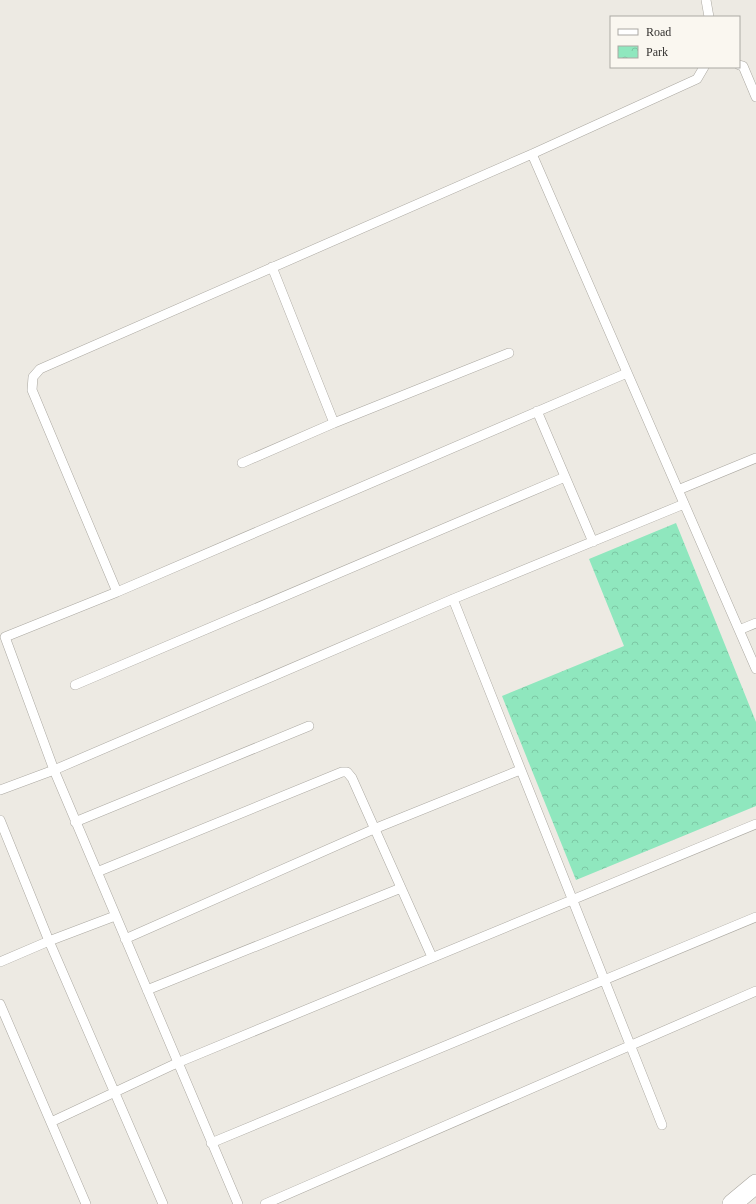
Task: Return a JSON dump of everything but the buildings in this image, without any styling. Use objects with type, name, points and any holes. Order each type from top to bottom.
[{"type":"street","points":[[732,1204],[756,1184]]},
{"type":"lane","points":[[706,0],[709,16]]},
{"type":"lane","points":[[740,65],[743,66],[756,97]]},
{"type":"lane","points":[[117,592],[32,390],[33,377],[40,368],[532,154],[697,79],[703,68]]},
{"type":"lane","points":[[532,154],[756,669]]},
{"type":"lane","points":[[272,267],[334,423]]},
{"type":"lane","points":[[242,462],[334,423],[509,353]]},
{"type":"lane","points":[[238,1204],[75,822],[54,770],[5,637],[117,592],[627,373]]},
{"type":"lane","points":[[537,411],[593,542]]},
{"type":"lane","points":[[678,490],[756,458]]},
{"type":"lane","points":[[75,685],[565,477]]},
{"type":"lane","points":[[0,790],[54,770],[453,599],[684,504]]},
{"type":"lane","points":[[453,599],[662,1125]]},
{"type":"lane","points":[[739,630],[756,623]]},
{"type":"lane","points":[[75,822],[308,726]]},
{"type":"lane","points":[[125,939],[374,829],[520,770]]},
{"type":"lane","points":[[97,872],[342,772],[347,772],[352,778],[432,958]]},
{"type":"lane","points":[[0,820],[49,941],[163,1204]]},
{"type":"lane","points":[[51,1122],[177,1063],[756,824]]},
{"type":"lane","points":[[147,990],[401,888]]},
{"type":"lane","points":[[0,962],[49,941],[115,916]]},
{"type":"lane","points":[[211,1143],[756,917]]},
{"type":"lane","points":[[265,1204],[756,991]]},
{"type":"lane","points":[[0,1004],[86,1204]]},
{"type":"green space","points":[[676,523],[756,722],[756,806],[576,880],[502,696],[624,646],[589,559]]}]
